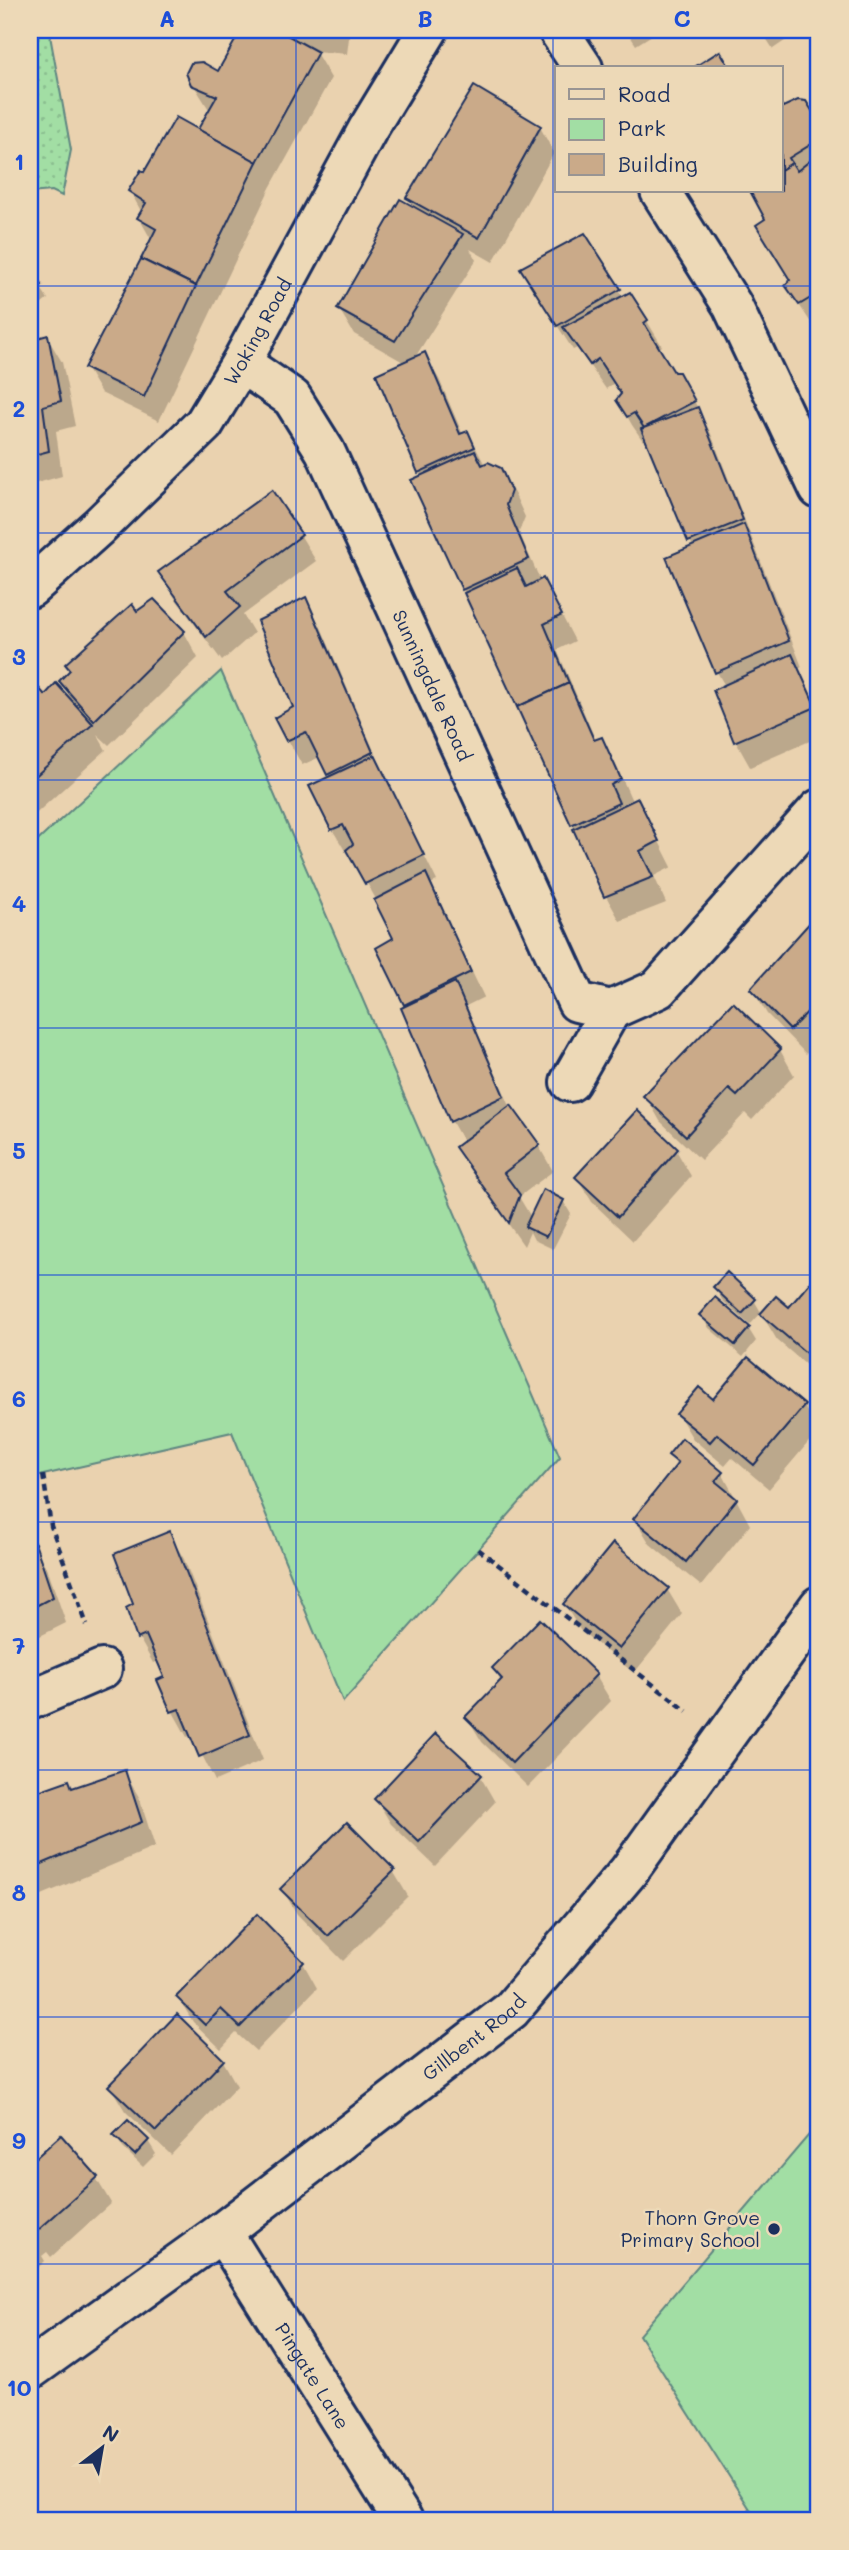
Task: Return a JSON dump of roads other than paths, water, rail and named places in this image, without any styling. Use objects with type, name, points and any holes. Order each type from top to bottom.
[{"type":"street","name":"Woking Road","points":[[30,588],[98,527],[204,424],[241,363],[368,129],[428,30]]},
{"type":"street","points":[[558,30],[582,66]]},
{"type":"street","points":[[661,192],[732,304],[819,489]]},
{"type":"street","name":"Sunningdale Road","points":[[241,363],[292,398],[325,451],[578,1002],[611,1010]]},
{"type":"street","points":[[570,1082],[611,1010],[658,989],[819,809]]},
{"type":"street","name":"Gillbent Road","points":[[30,2370],[222,2232],[511,2010],[628,1872],[819,1606]]},
{"type":"street","points":[[30,1700],[102,1669]]},
{"type":"street","name":"Pingate Lane","points":[[222,2232],[403,2520]]},
{"type":"place","name":"Thorn Grove Primary School","points":[[774,2229]]}]
